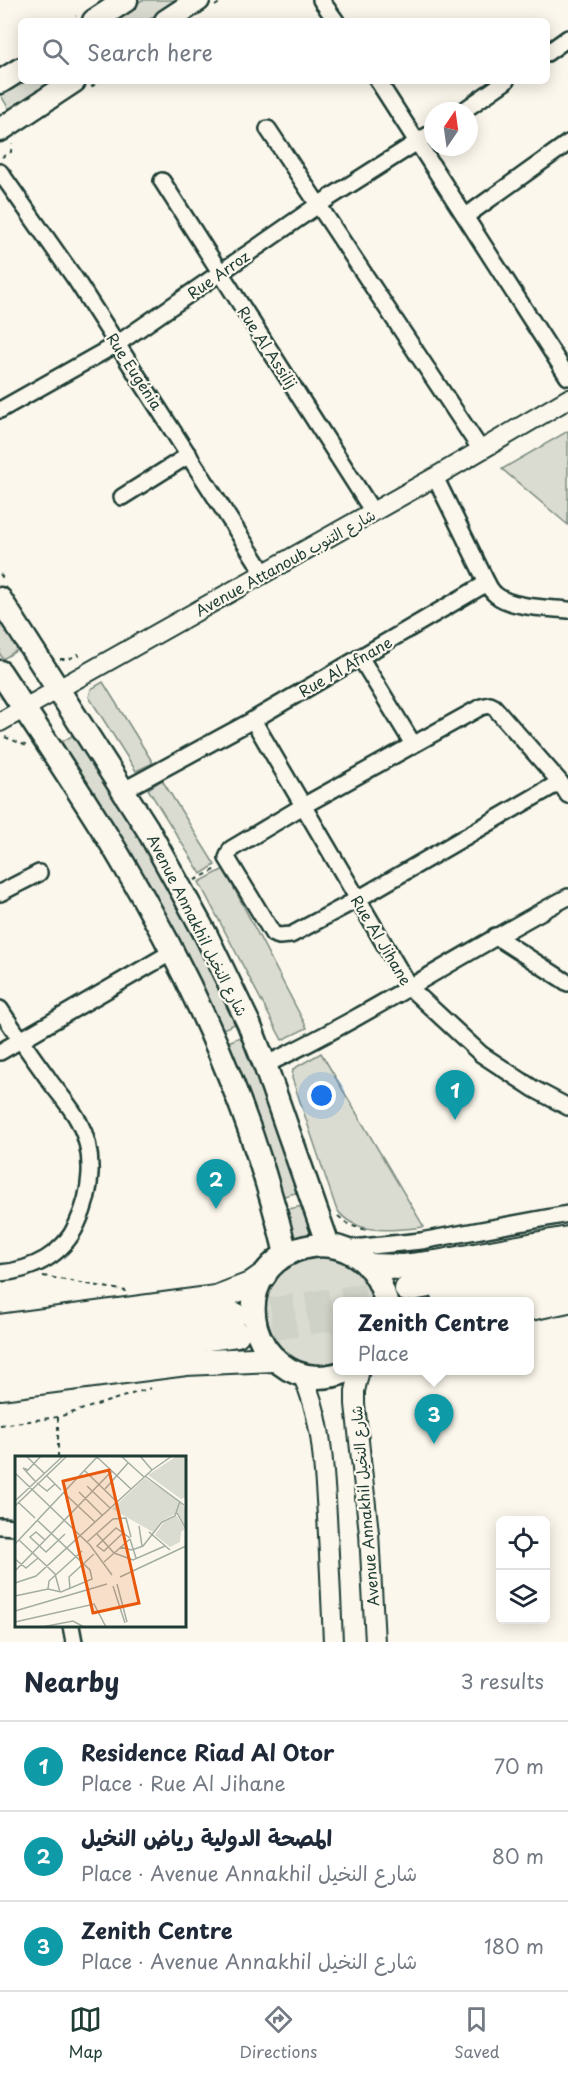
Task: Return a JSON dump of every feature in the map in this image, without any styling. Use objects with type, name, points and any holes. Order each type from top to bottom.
[{"type":"highway","points":[[369,1266],[420,1265],[568,1239]]},
{"type":"highway","points":[[407,1288],[568,1260]]},
{"type":"highway","points":[[0,1327],[216,1298],[250,1285],[264,1275]]},
{"type":"highway","points":[[470,1297],[568,1279]]},
{"type":"highway","points":[[534,1307],[568,1300]]},
{"type":"highway","points":[[0,1348],[236,1324],[0,1366]]},
{"type":"highway","points":[[0,1387],[186,1363],[274,1359]]},
{"type":"main road","points":[[99,18],[126,0]]},
{"type":"main road","points":[[171,18],[198,0]]},
{"type":"main road","points":[[0,82],[18,71]]},
{"type":"main road","points":[[0,130],[69,84]]},
{"type":"main road","name":"Avenue Annakhil شارع النخيل","points":[[0,599],[124,790],[197,918],[249,1024],[336,1247]]},
{"type":"main road","points":[[0,672],[117,852],[172,952],[228,1075],[275,1208],[286,1254]]},
{"type":"main road","points":[[335,1375],[328,1377],[302,1375],[274,1359],[265,1347],[254,1319],[254,1304],[264,1275],[286,1254],[299,1248],[313,1245],[336,1247],[362,1259],[369,1266],[378,1277],[384,1297]]},
{"type":"street","points":[[321,0],[334,18]]},
{"type":"street","points":[[550,50],[568,38]]},
{"type":"street","points":[[380,84],[568,377]]},
{"type":"street","points":[[476,102],[502,84]]},
{"type":"street","points":[[268,129],[482,450]]},
{"type":"street","name":"Rue Arroz","points":[[0,409],[117,344],[318,204],[424,138]]},
{"type":"street","points":[[466,216],[568,143]]},
{"type":"street","name":"Rue Eugénia","points":[[0,172],[76,280],[264,573]]},
{"type":"street","name":"Rue Al Assilij","points":[[162,181],[373,512]]},
{"type":"street","name":"Avenue Attanoub شارع التنوب","points":[[0,722],[435,477],[568,399]]},
{"type":"street","points":[[122,497],[189,455]]},
{"type":"street","points":[[435,477],[495,595],[527,606],[568,610]]},
{"type":"street","name":"Rue Al Afnane","points":[[124,790],[253,720],[487,583]]},
{"type":"street","points":[[360,657],[413,744]]},
{"type":"street","points":[[487,705],[494,707],[564,789],[291,935],[273,934],[228,860],[231,849],[413,744],[481,707],[487,705]]},
{"type":"street","name":"Rue Al Jihane","points":[[253,720],[410,988],[481,1054],[534,1089],[568,1107]]},
{"type":"street","points":[[0,893],[39,873]]},
{"type":"street","points":[[265,1065],[410,988],[495,936],[568,897]]},
{"type":"street","points":[[495,936],[568,983]]},
{"type":"street","points":[[0,1052],[172,952]]},
{"type":"street","points":[[0,1009],[79,1122],[87,1144],[90,1187],[86,1205],[73,1234],[56,1252],[39,1264],[0,1273]]},
{"type":"street","points":[[336,1247],[450,1236],[568,1214]]},
{"type":"street","points":[[302,1375],[317,1414],[322,1445],[333,1642]]},
{"type":"street","name":"Avenue Annakhil شارع النخيل","points":[[359,1375],[355,1404],[369,1533],[375,1642]]},
{"type":"street","points":[[0,1526],[15,1527]]},
{"type":"street","points":[[71,1627],[74,1642]]},
{"type":"path","points":[[0,731],[3,736],[28,747]]},
{"type":"path","points":[[195,880],[228,860]]},
{"type":"path","points":[[16,1271],[127,1291]]},
{"type":"path","points":[[0,1425],[58,1417],[158,1386]]},
{"type":"path","points":[[58,1417],[58,1456]]},
{"type":"shaded area","points":[[142,0],[179,0],[152,18],[115,18]]},
{"type":"shaded area","points":[[18,82],[18,84],[51,84],[10,111],[0,94]]},
{"type":"shaded area","points":[[568,431],[568,525],[502,469]]},
{"type":"shaded area","points":[[0,620],[19,649],[3,659],[0,654]]},
{"type":"shaded area","points":[[103,682],[153,763],[136,771],[89,697],[91,689]]},
{"type":"shaded area","points":[[75,734],[144,841],[190,924],[237,1023],[218,1031],[58,744]]},
{"type":"shaded area","points":[[162,780],[215,865],[201,874],[148,789]]},
{"type":"shaded area","points":[[224,869],[307,1028],[282,1040],[199,882]]},
{"type":"shaded area","points":[[242,1036],[299,1192],[280,1197],[224,1044]]},
{"type":"shaded area","points":[[321,1053],[424,1227],[388,1230],[364,1228],[353,1224],[336,1208],[292,1078],[293,1069]]},
{"type":"shaded area","points":[[303,1206],[311,1235],[291,1240],[284,1210]]},
{"type":"shaded area","points":[[313,1257],[325,1257],[350,1267],[362,1277],[372,1297],[333,1297],[333,1363],[312,1365],[291,1357],[276,1343],[268,1325],[266,1305],[272,1286],[285,1269]]},
{"type":"tunnel","points":[[354,1297],[407,1289]]},
{"type":"tunnel","points":[[235,1315],[333,1300]]},
{"type":"tunnel","points":[[237,1334],[333,1319]]},
{"type":"place","name":"Residence Riad Al Otor","points":[[455,1120]]},
{"type":"place","name":"المصحة الدولية رياض النخيل","points":[[216,1209]]},
{"type":"place","name":"Zenith Centre","points":[[434,1444]]}]
